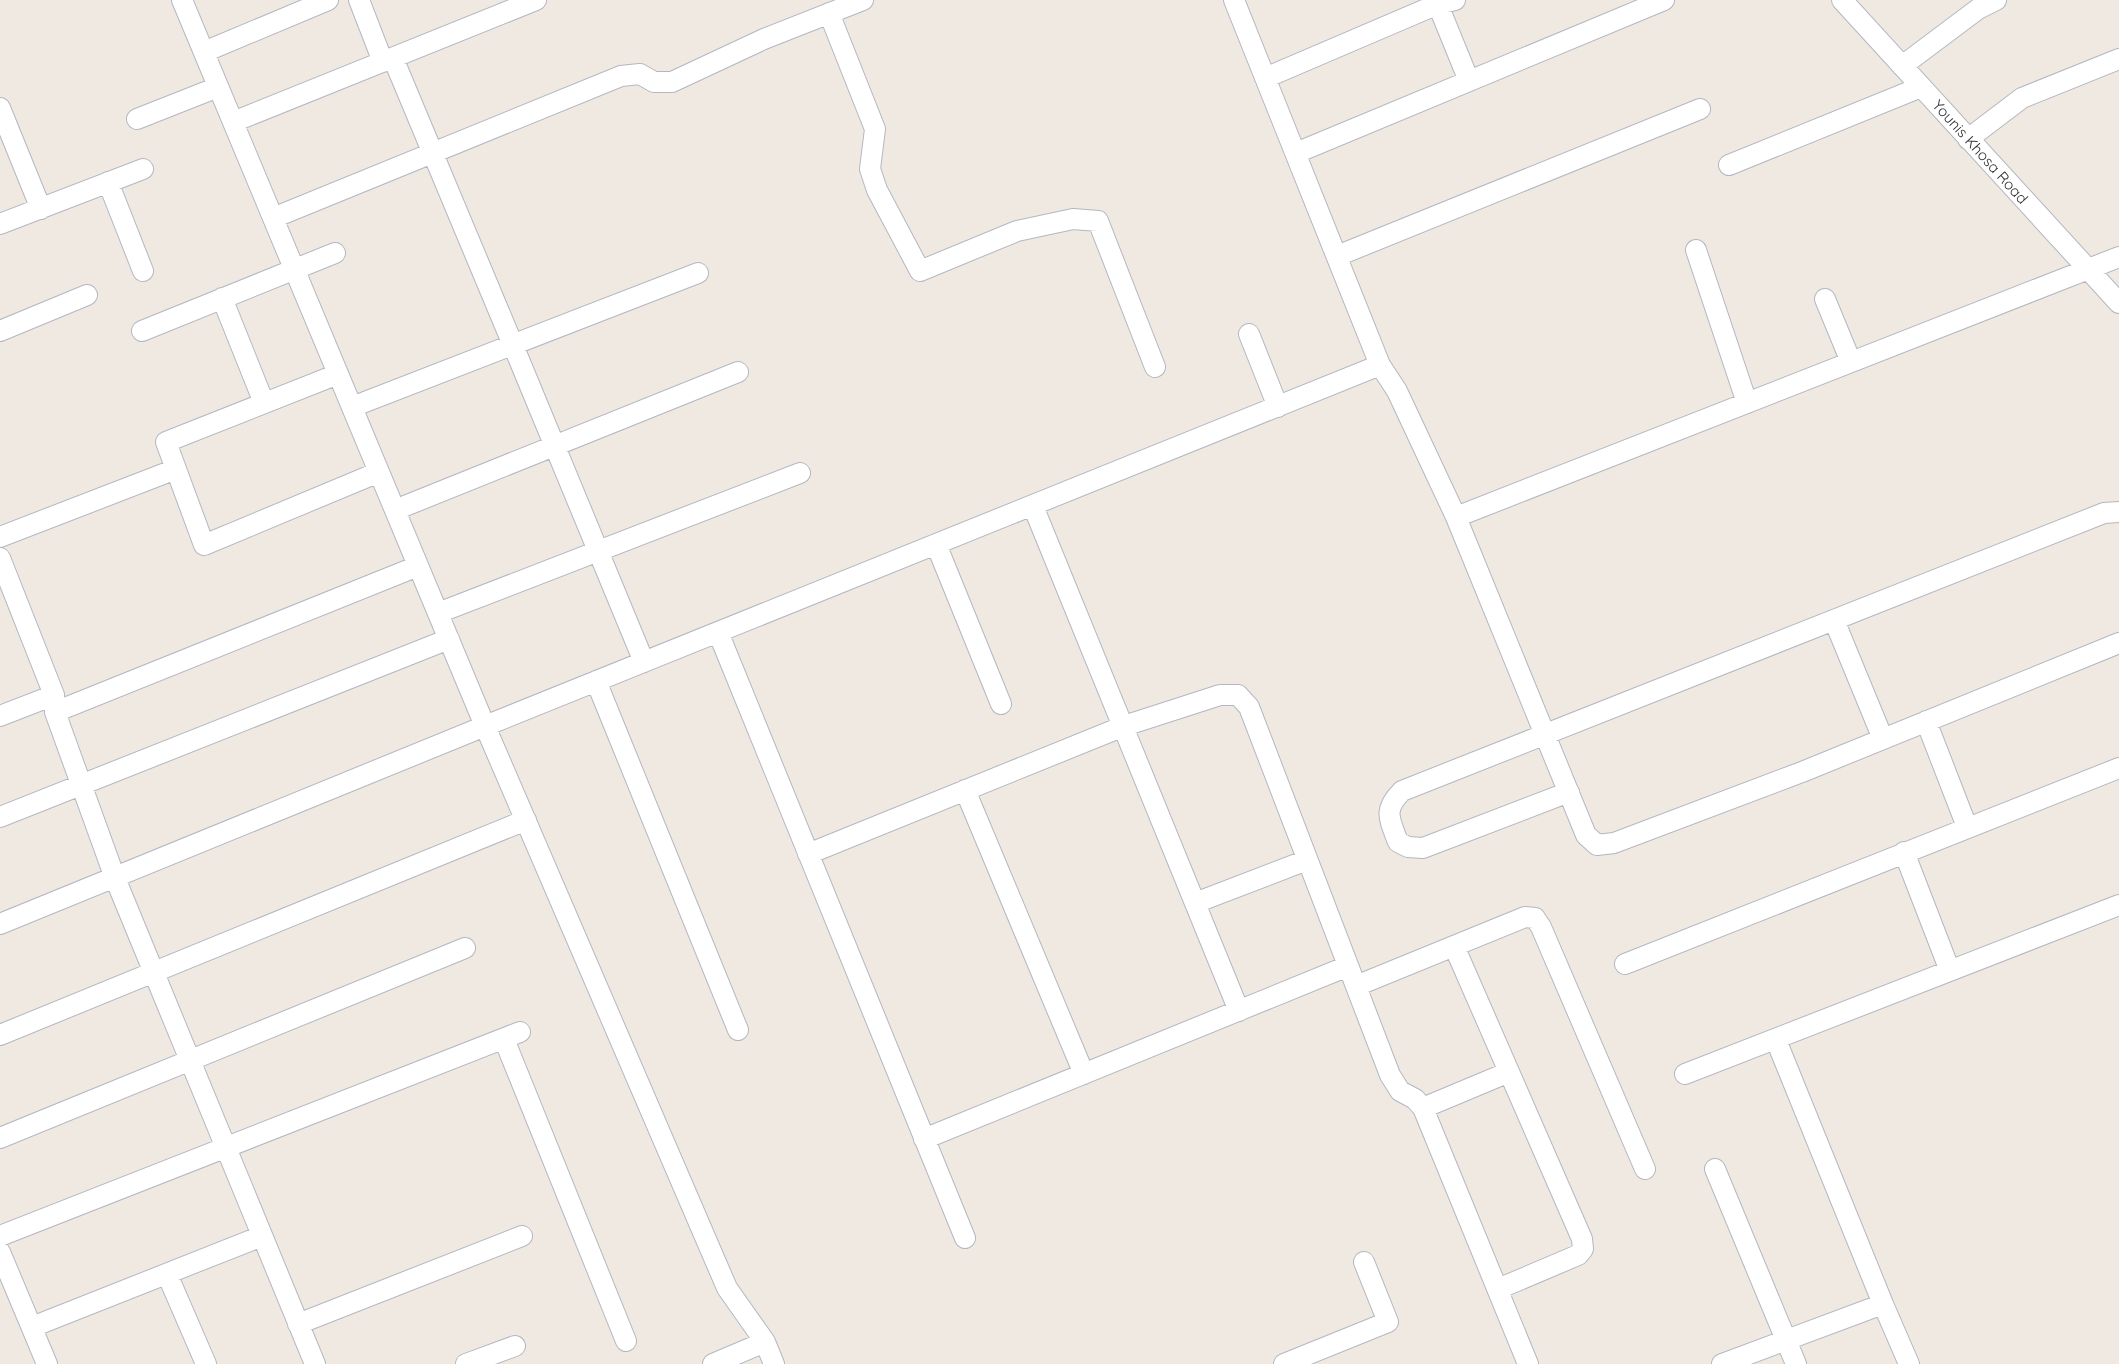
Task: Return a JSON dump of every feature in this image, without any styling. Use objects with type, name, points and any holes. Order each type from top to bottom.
[{"type":"street","points":[[182,0],[485,726],[727,1288],[765,1342],[774,1364]]},
{"type":"street","points":[[204,52],[328,0]]},
{"type":"street","points":[[359,0],[433,153],[644,662]]},
{"type":"street","points":[[233,122],[536,0]]},
{"type":"street","points":[[273,218],[621,76],[640,74],[654,82],[672,82],[764,39],[863,0]]},
{"type":"street","points":[[1234,0],[1380,365],[1397,391],[1456,517],[1586,835],[1597,845],[1614,843],[1883,739],[2119,643]]},
{"type":"street","points":[[1296,153],[1664,0]]},
{"type":"street","name":"Younis Khosa Road","points":[[1842,0],[2119,303]]},
{"type":"street","points":[[1902,66],[1978,9],[1996,0]]},
{"type":"street","points":[[1265,78],[1443,1],[1469,81]]},
{"type":"street","points":[[829,13],[875,129],[870,169],[877,190],[920,271],[1017,231],[1073,219],[1098,221],[1155,366]]},
{"type":"street","points":[[1968,139],[2022,98],[2119,59]]},
{"type":"street","points":[[136,119],[218,87]]},
{"type":"street","points":[[1729,165],[1922,87]]},
{"type":"street","points":[[0,108],[41,209]]},
{"type":"street","points":[[1337,256],[1700,109]]},
{"type":"street","points":[[0,224],[143,169]]},
{"type":"street","points":[[108,182],[143,271]]},
{"type":"street","points":[[1696,250],[1747,403]]},
{"type":"street","points":[[142,331],[335,253]]},
{"type":"street","points":[[1456,517],[2119,257]]},
{"type":"street","points":[[352,407],[698,273]]},
{"type":"street","points":[[0,331],[87,295]]},
{"type":"street","points":[[222,298],[264,403]]},
{"type":"street","points":[[1825,299],[1851,362]]},
{"type":"street","points":[[1249,334],[1278,407]]},
{"type":"street","points":[[0,924],[1380,365]]},
{"type":"street","points":[[395,510],[738,372]]},
{"type":"street","points":[[338,374],[166,442],[204,544],[379,472]]},
{"type":"street","points":[[0,537],[176,469]]},
{"type":"street","points":[[438,613],[800,473]]},
{"type":"street","points":[[1033,506],[1239,1011]]},
{"type":"street","points":[[1569,792],[1423,848],[1408,847],[1398,842],[1389,818],[1392,802],[1402,790],[2104,513],[2119,512]]},
{"type":"street","points":[[936,544],[1001,704]]},
{"type":"street","points":[[0,558],[5,587],[55,704],[115,878],[315,1364]]},
{"type":"street","points":[[0,716],[55,704],[418,566]]},
{"type":"street","points":[[1834,620],[1883,739]]},
{"type":"street","points":[[718,632],[965,1238]]},
{"type":"street","points":[[0,817],[449,639]]},
{"type":"street","points":[[596,681],[738,1030]]},
{"type":"street","points":[[808,854],[1124,726],[1220,694],[1238,695],[1249,707],[1390,1075],[1400,1091],[1415,1099],[1424,1108],[1528,1364]]},
{"type":"street","points":[[1926,722],[1967,827]]},
{"type":"street","points":[[1625,964],[2119,768]]},
{"type":"street","points":[[965,790],[1084,1074]]},
{"type":"street","points":[[0,1035],[526,820]]},
{"type":"street","points":[[1904,852],[1950,971]]},
{"type":"street","points":[[1195,903],[1307,860]]},
{"type":"street","points":[[1685,1074],[2119,905]]},
{"type":"street","points":[[1356,987],[1525,918],[1535,918],[1541,927],[1645,1169]]},
{"type":"street","points":[[1454,946],[1582,1239],[1583,1249],[1578,1255],[1498,1289]]},
{"type":"street","points":[[0,1138],[465,948]]},
{"type":"street","points":[[924,1139],[1348,966]]},
{"type":"street","points":[[0,1236],[512,1035],[626,1341]]},
{"type":"street","points":[[1776,1040],[1909,1364]]},
{"type":"street","points":[[1424,1108],[1509,1072]]},
{"type":"street","points":[[1715,1169],[1796,1364]]},
{"type":"street","points":[[32,1327],[262,1236]]},
{"type":"street","points":[[298,1324],[522,1236]]},
{"type":"street","points":[[0,1252],[5,1274],[32,1327],[47,1364]]},
{"type":"street","points":[[1284,1364],[1388,1322],[1364,1262]]},
{"type":"street","points":[[167,1274],[206,1364]]},
{"type":"street","points":[[1722,1364],[1883,1304]]},
{"type":"street","points":[[713,1364],[765,1342]]},
{"type":"street","points":[[466,1364],[515,1346]]}]
